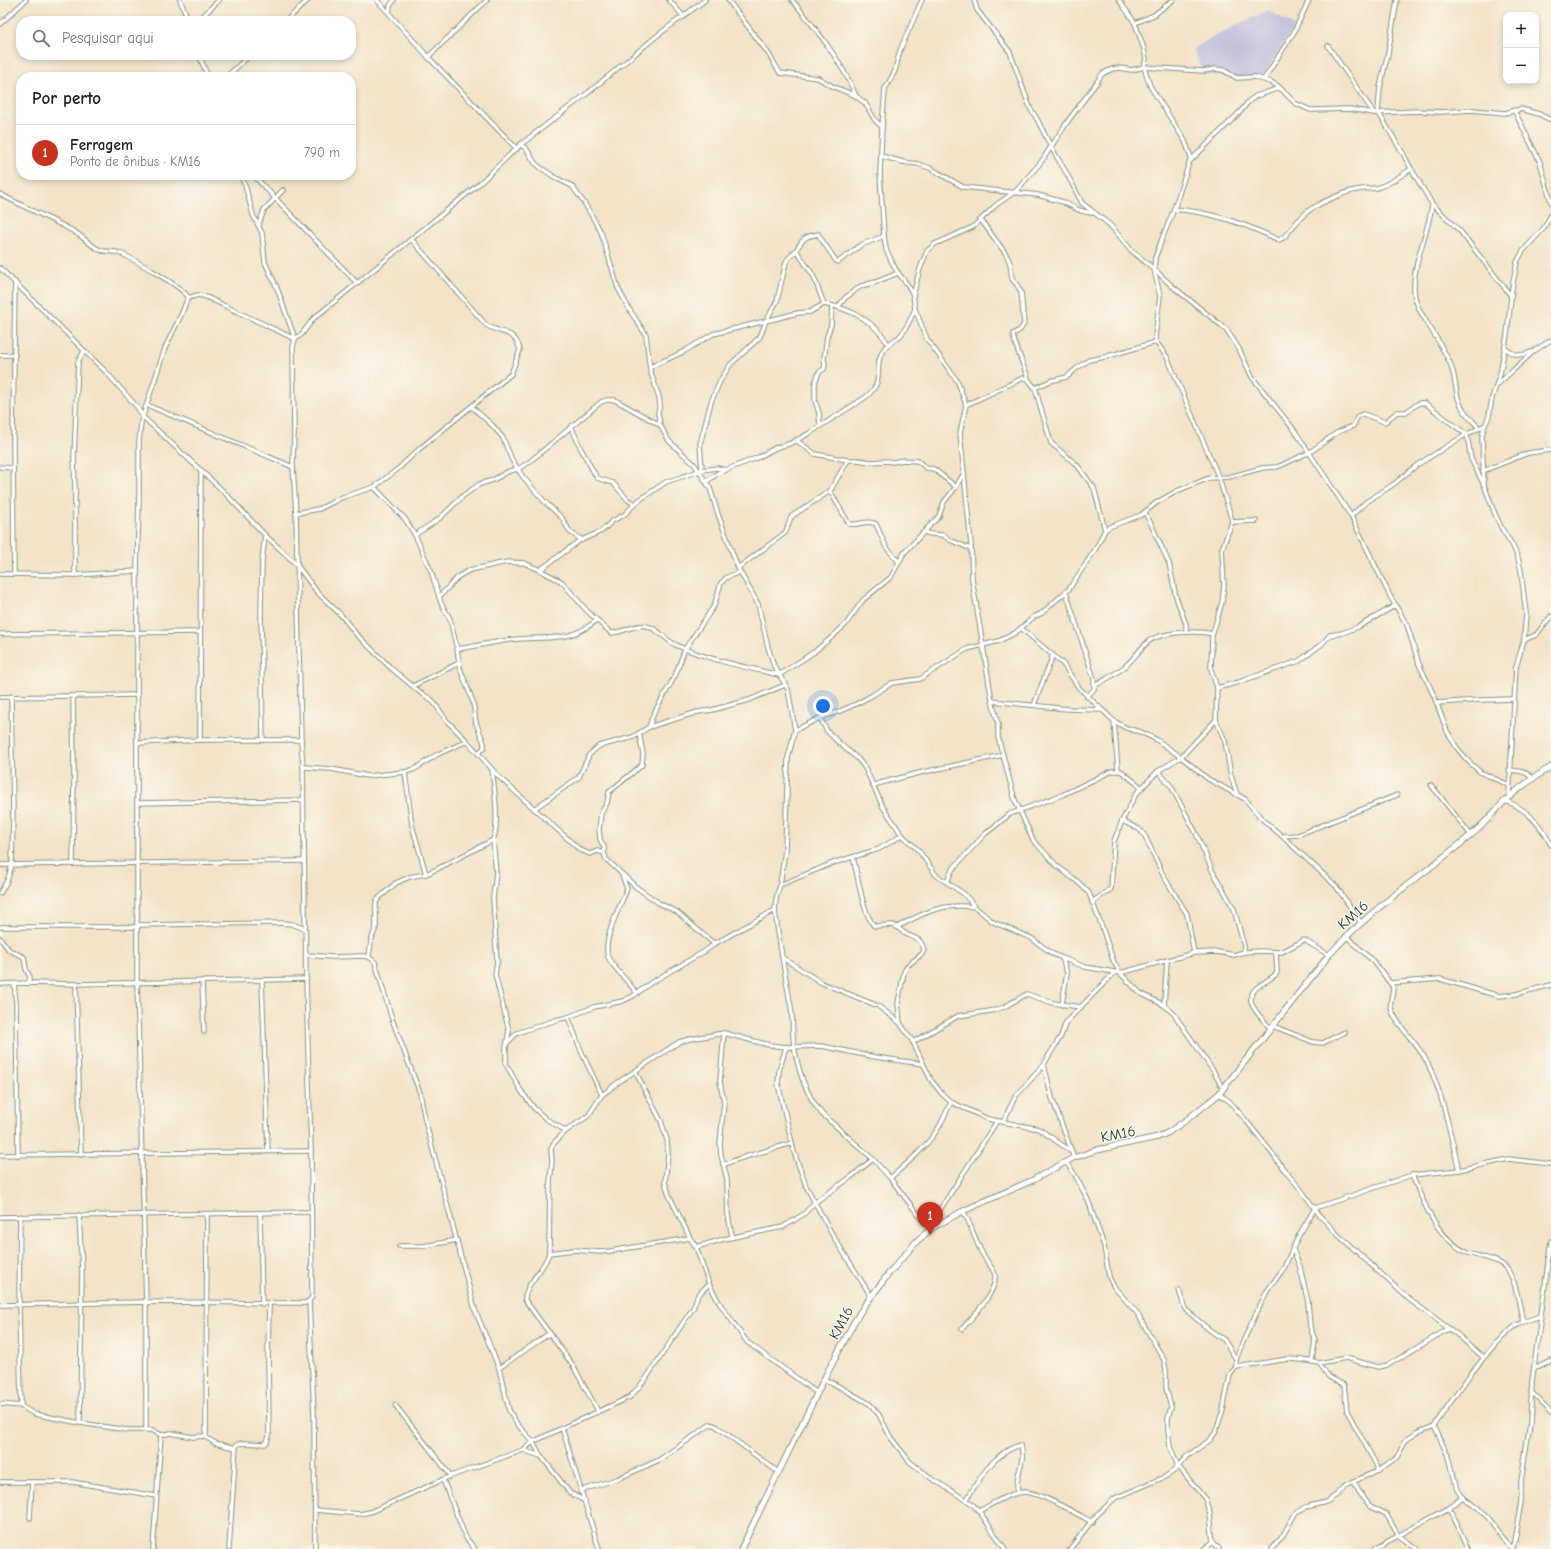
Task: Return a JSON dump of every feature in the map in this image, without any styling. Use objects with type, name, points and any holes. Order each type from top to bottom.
[{"type":"street","points":[[0,24],[26,0]]},
{"type":"street","points":[[180,0],[187,16]]},
{"type":"street","points":[[203,16],[219,0]]},
{"type":"street","points":[[291,16],[308,0]]},
{"type":"street","points":[[377,0],[428,57],[516,149]]},
{"type":"street","points":[[389,13],[390,6],[394,0]]},
{"type":"street","points":[[428,57],[487,0]]},
{"type":"street","points":[[669,0],[684,16]]},
{"type":"street","points":[[295,339],[302,334],[314,319],[479,184],[520,145],[658,35],[705,0]]},
{"type":"street","points":[[728,0],[768,53],[780,73],[818,78],[832,86],[856,96],[865,103],[875,120],[882,127]]},
{"type":"street","points":[[792,0],[835,56],[849,79],[856,96]]},
{"type":"street","points":[[922,0],[900,50],[895,71],[885,89],[880,192],[884,236],[886,249],[898,273],[909,287],[913,295],[915,309],[927,339],[958,382],[966,405],[960,433],[971,549],[971,572],[982,645],[992,701],[997,719],[998,737],[1011,788],[1019,810],[1033,840],[1056,866],[1086,890],[1092,902],[1113,960],[1120,973],[1144,996],[1164,1004],[1180,1023],[1214,1072],[1223,1089]]},
{"type":"street","points":[[974,0],[977,10],[1010,52],[1030,108],[1051,147],[1068,174],[1082,203],[1110,225],[1132,251],[1172,286],[1226,329],[1239,349],[1244,364],[1252,378],[1287,420],[1310,452],[1351,516],[1407,625],[1419,664],[1437,703],[1450,737],[1467,760],[1480,772],[1509,786]]},
{"type":"street","points":[[1119,0],[1135,23],[1144,50],[1146,59],[1144,67],[1150,86],[1185,141],[1189,151],[1190,161]]},
{"type":"street","points":[[1135,23],[1154,15],[1173,0]]},
{"type":"street","points":[[1264,79],[1294,32],[1309,0]]},
{"type":"street","points":[[1376,112],[1397,0]]},
{"type":"street","points":[[1328,46],[1376,112],[1404,155],[1432,204],[1460,231],[1511,297]]},
{"type":"street","points":[[201,60],[206,72]]},
{"type":"street","points":[[231,72],[245,60]]},
{"type":"street","points":[[913,295],[920,268],[927,251],[934,244],[969,229],[996,205],[1016,192],[1035,170],[1102,74],[1116,68],[1132,70],[1144,67],[1203,71],[1215,69],[1223,70],[1238,78],[1255,77],[1264,79],[1278,86],[1295,103],[1310,110],[1349,109],[1376,112],[1417,110],[1442,112],[1472,110],[1505,113],[1518,109],[1527,110],[1551,120]]},
{"type":"street","points":[[1238,794],[1231,776],[1226,746],[1216,720],[1217,688],[1211,669],[1210,643],[1222,602],[1224,586],[1222,548],[1232,522],[1220,478],[1167,357],[1156,342],[1155,337],[1160,296],[1154,269],[1162,239],[1190,161],[1240,112],[1249,101],[1256,96],[1280,88]]},
{"type":"street","points":[[1514,110],[1540,162],[1551,202]]},
{"type":"street","points":[[520,145],[526,148],[535,163],[541,168],[572,186],[593,217],[604,238],[618,288],[629,309],[646,335],[650,367],[659,397],[660,404],[658,413],[660,425],[669,440],[701,471],[713,494],[718,514],[739,570],[758,604],[771,656],[790,697],[796,730],[788,758],[786,835],[775,910],[792,1018],[794,1047],[800,1071],[808,1093],[815,1106],[822,1114],[873,1159],[931,1229]]},
{"type":"street","points":[[881,156],[930,168],[963,187],[1016,192],[1051,198],[1081,212],[1093,213]]},
{"type":"street","points":[[1174,209],[1190,210],[1222,217],[1257,229],[1279,240],[1283,238],[1310,210],[1336,196],[1358,190],[1375,188],[1390,183],[1411,169]]},
{"type":"street","points":[[242,180],[253,215],[262,232],[265,262],[277,288],[295,339],[293,347],[293,466],[296,513],[296,564],[303,767],[303,861],[311,1150],[312,1297],[310,1301],[314,1414],[315,1549]]},
{"type":"street","points":[[258,180],[358,283]]},
{"type":"street","points":[[260,228],[259,224],[264,210],[283,190]]},
{"type":"street","points":[[0,194],[74,232],[98,249],[121,253],[188,295],[165,348],[143,417],[139,442],[136,863],[138,926],[137,983],[146,1302],[146,1430]]},
{"type":"street","points":[[1432,204],[1428,225],[1417,261],[1414,284],[1415,298],[1421,314],[1434,333],[1454,372],[1458,398],[1478,428]]},
{"type":"street","points":[[1484,485],[1482,437],[1489,416],[1492,398],[1497,385],[1505,348],[1517,262],[1526,246],[1544,228],[1551,215]]},
{"type":"street","points":[[980,220],[1006,254],[1010,263],[1012,279],[1017,284],[1021,292],[1024,324],[1020,330],[1013,334],[1013,338],[1021,355],[1028,379],[1035,388],[1051,443],[1078,465],[1091,482],[1105,530]]},
{"type":"street","points":[[701,471],[700,453],[702,434],[711,402],[720,381],[730,365],[760,338],[766,321],[777,301],[786,262],[796,250],[801,240],[818,234],[838,262],[861,245],[884,236]]},
{"type":"street","points":[[296,513],[319,509],[357,492],[374,487],[398,469],[418,450],[511,374],[520,348],[514,337],[486,325],[411,239]]},
{"type":"street","points":[[796,250],[813,275],[816,287],[824,304]]},
{"type":"street","points":[[0,268],[112,378],[137,407],[143,417],[158,429],[222,490],[265,535],[296,564],[317,592],[341,615],[356,634],[392,669],[421,693],[432,700],[447,721],[492,769],[580,850],[590,854],[597,852],[604,853]]},
{"type":"street","points":[[838,307],[844,298],[861,286],[898,273]]},
{"type":"street","points":[[14,574],[15,282]]},
{"type":"street","points":[[188,298],[198,295],[204,296],[295,339]]},
{"type":"street","points":[[650,367],[683,352],[713,334],[810,312],[824,304],[838,307],[855,314],[875,328],[888,344]]},
{"type":"street","points":[[820,426],[819,413],[815,400],[815,383],[819,372],[824,369],[825,365],[824,359],[827,336],[831,325],[832,306]]},
{"type":"street","points":[[706,482],[718,473],[753,460],[775,448],[796,440],[871,393],[878,381],[880,357],[888,344],[899,336],[904,330],[915,309]]},
{"type":"street","points":[[1497,385],[1534,351],[1551,340]]},
{"type":"street","points":[[1035,388],[1050,381],[1067,377],[1089,360],[1105,357],[1156,342]]},
{"type":"street","points":[[1505,348],[1518,356],[1534,351]]},
{"type":"street","points":[[75,575],[74,457],[78,362],[84,351]]},
{"type":"street","points":[[0,355],[15,354]]},
{"type":"street","points":[[966,405],[1023,378],[1028,379]]},
{"type":"street","points":[[415,535],[440,518],[460,499],[480,484],[492,480],[509,471],[518,469],[550,446],[595,406],[607,400],[615,400],[660,425]]},
{"type":"street","points":[[796,730],[820,718],[856,704],[892,683],[920,679],[967,649],[1008,638],[1066,592],[1095,550],[1105,530],[1112,525],[1144,513],[1158,501],[1183,488],[1209,478],[1229,477],[1262,468],[1277,467],[1310,452],[1338,432],[1353,426],[1360,415],[1363,414],[1385,422],[1397,412],[1406,412],[1422,402],[1467,435],[1471,459],[1484,485],[1502,529],[1513,546],[1519,564],[1526,614],[1524,640],[1516,667],[1507,799],[1536,821],[1545,833],[1551,845]]},
{"type":"street","points":[[147,405],[293,466]]},
{"type":"street","points":[[472,407],[493,426],[503,438],[512,460],[523,477],[544,501],[562,518],[570,532],[582,540]]},
{"type":"street","points":[[1351,516],[1366,502],[1394,484],[1417,465],[1485,425]]},
{"type":"street","points":[[571,426],[581,449],[597,478],[613,483],[628,500],[635,504]]},
{"type":"street","points":[[796,440],[815,454],[848,460],[870,462],[893,462],[903,460],[918,461],[926,468],[934,469],[956,487]]},
{"type":"street","points":[[1483,471],[1528,453],[1551,450]]},
{"type":"street","points":[[649,727],[675,676],[685,649],[714,606],[721,583],[785,533],[789,520],[792,516],[830,491],[848,460]]},
{"type":"street","points":[[0,467],[14,468]]},
{"type":"street","points":[[540,570],[549,562],[582,540],[602,531],[612,521],[624,514],[655,488],[666,482],[701,471],[717,468],[726,470]]},
{"type":"street","points":[[200,740],[201,470]]},
{"type":"street","points":[[439,597],[459,576],[470,570],[477,567],[516,562],[540,570],[566,586],[587,611],[611,633],[641,626],[649,626],[672,643],[685,649],[727,663],[779,674],[814,652],[841,629],[863,600],[891,577],[904,553],[939,516],[944,502],[956,487],[964,472]]},
{"type":"street","points":[[374,487],[405,519],[415,535],[431,571],[439,597],[450,619],[462,675],[470,694],[478,729],[484,742],[484,748],[478,753]]},
{"type":"street","points":[[830,491],[849,524],[854,525],[870,522],[876,524],[886,547],[898,562]]},
{"type":"street","points":[[1144,513],[1150,522],[1169,563],[1172,582],[1186,624],[1186,632]]},
{"type":"street","points":[[1232,522],[1256,521]]},
{"type":"street","points":[[924,532],[943,535],[950,540],[971,549]]},
{"type":"street","points":[[263,740],[261,616],[262,561],[265,535]]},
{"type":"street","points":[[0,574],[75,575],[137,571]]},
{"type":"street","points":[[1066,592],[1095,686]]},
{"type":"street","points":[[1217,688],[1299,661],[1317,648],[1330,635],[1342,633],[1358,627],[1396,605]]},
{"type":"street","points":[[1524,640],[1536,635],[1551,616]]},
{"type":"street","points":[[457,649],[518,640],[572,636],[597,620]]},
{"type":"street","points":[[1021,628],[1054,655],[1069,671],[1079,688],[1114,722],[1126,728],[1148,735],[1181,757],[1208,779],[1238,794],[1252,806],[1262,819],[1336,886],[1361,923]]},
{"type":"street","points":[[0,634],[200,632]]},
{"type":"street","points":[[1087,696],[1092,692],[1095,686],[1124,668],[1151,640],[1162,636],[1186,632],[1202,632],[1212,634]]},
{"type":"street","points":[[1034,705],[1054,655]]},
{"type":"street","points":[[413,686],[459,663]]},
{"type":"street","points":[[534,809],[579,777],[589,755],[599,746],[633,736],[649,727],[698,712],[739,703],[785,685]]},
{"type":"street","points":[[0,696],[138,695]]},
{"type":"street","points":[[0,893],[7,881],[12,865],[12,696]]},
{"type":"street","points":[[73,696],[73,864]]},
{"type":"street","points":[[1437,703],[1514,699]]},
{"type":"street","points":[[992,701],[1102,710]]},
{"type":"street","points":[[820,718],[827,731],[858,759],[865,768],[883,807],[902,835],[919,851],[932,870],[964,894],[975,907],[993,922],[1032,938],[1062,958],[1085,967],[1120,973],[1194,953],[1218,952],[1234,955],[1244,952],[1276,952],[1288,950],[1304,940],[1329,955]]},
{"type":"street","points":[[1092,902],[1111,889],[1113,847],[1122,821],[1136,794],[1141,787],[1158,771],[1181,757],[1216,720]]},
{"type":"street","points":[[1114,722],[1118,770]]},
{"type":"street","points":[[639,733],[643,754],[642,765],[610,792],[607,803],[601,815],[599,837],[604,847],[606,859],[636,887],[659,903],[677,912],[708,939],[716,943]]},
{"type":"street","points":[[137,743],[200,740],[301,740]]},
{"type":"street","points":[[303,767],[331,769],[368,776],[405,772],[415,769],[436,755],[466,741]]},
{"type":"street","points":[[873,786],[919,773],[1003,755]]},
{"type":"street","name":"KM16","points":[[741,1549],[817,1393],[853,1324],[871,1296],[901,1258],[931,1229],[963,1211],[1033,1180],[1066,1162],[1072,1155],[1158,1137],[1169,1132],[1190,1118],[1219,1094],[1329,955],[1346,936],[1408,884],[1471,836],[1507,799],[1551,767]]},
{"type":"street","points":[[492,769],[496,811],[495,835],[493,840],[496,872],[493,898],[497,962],[495,974],[509,1027],[506,1064],[521,1092],[546,1119],[566,1131]]},
{"type":"street","points":[[947,882],[955,866],[985,834],[1010,814],[1062,795],[1112,771],[1118,770],[1141,787]]},
{"type":"street","points":[[1510,770],[1529,773],[1533,779]]},
{"type":"street","points":[[1158,771],[1170,786],[1196,832],[1212,870],[1234,909],[1244,946],[1244,952]]},
{"type":"street","points":[[405,772],[412,825],[426,874]]},
{"type":"street","points":[[1432,785],[1471,836]]},
{"type":"street","points":[[1282,836],[1298,835],[1397,795]]},
{"type":"street","points":[[137,803],[303,800]]},
{"type":"street","points":[[1122,821],[1139,829],[1145,836],[1164,877],[1187,914],[1194,953]]},
{"type":"street","points":[[780,884],[852,857],[879,849],[902,835]]},
{"type":"street","points":[[369,957],[371,941],[376,927],[376,907],[378,900],[396,883],[409,877],[426,874],[493,840]]},
{"type":"street","points":[[852,857],[870,922],[874,926],[893,925],[897,927],[905,934],[919,941],[924,950],[922,954],[907,966],[904,972],[898,1003],[900,1023]]},
{"type":"street","points":[[0,865],[303,861]]},
{"type":"street","points":[[621,872],[627,890],[612,924],[608,953],[612,963],[637,993]]},
{"type":"street","points":[[897,927],[920,914],[942,906],[961,905],[975,907]]},
{"type":"street","points":[[507,1042],[517,1033],[594,1007],[623,1001],[716,943],[775,910]]},
{"type":"street","points":[[0,927],[283,923],[292,924],[305,929]]},
{"type":"street","points":[[1346,936],[1375,963],[1393,987],[1391,1009],[1428,1063],[1443,1104],[1458,1170]]},
{"type":"street","points":[[0,938],[9,950],[24,957],[26,970],[30,977],[28,983]]},
{"type":"street","points":[[1276,952],[1277,973],[1251,994],[1250,999],[1254,1009],[1272,1028],[1313,1042],[1322,1043],[1345,1032]]},
{"type":"street","points":[[306,955],[369,957],[376,966],[382,988],[420,1093],[425,1120],[475,1310],[499,1368],[509,1410],[517,1424],[533,1442],[541,1456],[568,1491],[585,1501]]},
{"type":"street","points":[[783,958],[822,983],[878,1006],[900,1023],[913,1042],[931,1080],[942,1094],[951,1102],[978,1115],[997,1121],[1039,1129],[1072,1155]]},
{"type":"street","points":[[1062,958],[1067,973],[1062,1005]]},
{"type":"street","points":[[1164,1004],[1167,960]]},
{"type":"street","points":[[1003,1122],[1015,1097],[1044,1066],[1061,1036],[1066,1022],[1114,973]]},
{"type":"street","points":[[0,984],[76,984],[306,979]]},
{"type":"street","points":[[262,980],[267,1151]]},
{"type":"street","points":[[1390,983],[1440,980],[1499,996],[1520,993],[1551,985]]},
{"type":"street","points":[[202,981],[204,1032]]},
{"type":"street","points":[[14,984],[16,1002],[18,1155]]},
{"type":"street","points":[[76,984],[81,1155]]},
{"type":"street","points":[[913,1042],[958,1016],[1004,1008],[1027,994],[1062,1005],[1081,1008]]},
{"type":"street","points":[[568,1017],[582,1054],[602,1095]]},
{"type":"street","points":[[598,1411],[579,1374],[526,1302],[525,1297],[535,1277],[546,1263],[549,1253],[550,1182],[552,1161],[551,1149],[553,1144],[566,1131],[588,1116],[602,1095],[679,1042],[690,1039],[724,1033],[763,1044],[786,1047],[822,1046],[869,1056],[923,1064]]},
{"type":"street","points":[[724,1033],[720,1082],[724,1102],[720,1134],[721,1155],[728,1185],[728,1214],[732,1237]]},
{"type":"street","points":[[786,1047],[779,1071],[778,1084],[798,1165],[814,1203],[871,1296]]},
{"type":"street","points":[[1044,1066],[1052,1098],[1072,1155]]},
{"type":"street","points":[[635,1071],[664,1129],[667,1140],[668,1154],[665,1182],[669,1194],[690,1238],[696,1247],[709,1284],[729,1318],[747,1342],[817,1393]]},
{"type":"street","points":[[1219,1094],[1229,1100],[1259,1136],[1285,1172],[1335,1232],[1395,1287],[1483,1357]]},
{"type":"street","points":[[890,1178],[903,1167],[933,1135],[940,1125],[951,1102]]},
{"type":"street","points":[[931,1229],[934,1219],[997,1121]]},
{"type":"street","points":[[723,1165],[792,1143]]},
{"type":"street","points":[[0,1155],[81,1155],[311,1150]]},
{"type":"street","points":[[1070,1549],[1092,1522],[1115,1498],[1165,1477],[1171,1473],[1186,1457],[1210,1440],[1215,1433],[1223,1410],[1230,1375],[1236,1367],[1236,1360],[1267,1291],[1284,1268],[1298,1237],[1315,1208],[1412,1175],[1458,1170],[1512,1158],[1551,1164]]},
{"type":"street","points":[[696,1247],[732,1237],[783,1228],[804,1214],[814,1203],[851,1177],[873,1159]]},
{"type":"street","points":[[1066,1162],[1082,1188],[1096,1220],[1104,1246],[1109,1277],[1114,1287],[1137,1313],[1164,1360],[1166,1388],[1171,1407],[1168,1418],[1168,1439],[1170,1447],[1178,1466],[1207,1503],[1213,1542],[1219,1549]]},
{"type":"street","points":[[1412,1175],[1425,1208],[1454,1244],[1467,1252],[1502,1265],[1507,1269],[1512,1278],[1523,1322]]},
{"type":"street","points":[[962,1329],[980,1309],[995,1279],[994,1272],[983,1257],[971,1224],[963,1211]]},
{"type":"street","points":[[0,1217],[311,1212]]},
{"type":"street","points":[[260,1213],[262,1304]]},
{"type":"street","points":[[206,1437],[207,1214]]},
{"type":"street","points":[[79,1215],[82,1269],[80,1423]]},
{"type":"street","points":[[20,1216],[20,1406]]},
{"type":"street","points":[[549,1253],[574,1250],[600,1252],[610,1251],[690,1238]]},
{"type":"street","points":[[399,1246],[424,1246],[457,1240]]},
{"type":"street","points":[[1434,1426],[1450,1460],[1457,1490],[1462,1497],[1478,1507],[1490,1520],[1504,1541],[1512,1548],[1521,1503],[1520,1482],[1530,1423],[1531,1392],[1551,1241]]},
{"type":"street","points":[[1293,1250],[1300,1267],[1308,1302],[1310,1327],[1315,1340],[1312,1361]]},
{"type":"street","points":[[315,1510],[365,1514],[451,1476],[523,1450],[533,1442],[598,1411],[625,1400],[645,1380],[693,1308],[698,1295],[709,1284]]},
{"type":"street","points":[[1179,1290],[1185,1309],[1224,1340],[1236,1360]]},
{"type":"street","points":[[0,1305],[146,1302],[269,1304],[305,1303],[310,1301]]},
{"type":"street","points":[[228,1549],[235,1448],[238,1443],[265,1444],[268,1439],[269,1304]]},
{"type":"street","points":[[1272,1549],[1282,1537],[1296,1512],[1306,1507],[1326,1502],[1338,1494],[1346,1485],[1379,1470],[1397,1457],[1406,1440],[1416,1433],[1434,1426],[1441,1414],[1483,1357],[1514,1327],[1540,1316]]},
{"type":"street","points":[[1319,1364],[1346,1358],[1378,1367],[1388,1365],[1448,1329]]},
{"type":"street","points":[[499,1368],[550,1334]]},
{"type":"street","points":[[1236,1367],[1288,1360],[1312,1361],[1319,1364],[1329,1377],[1344,1385],[1347,1411],[1379,1470]]},
{"type":"street","points":[[1534,1368],[1551,1360]]},
{"type":"street","points":[[823,1381],[829,1381],[870,1404],[879,1415],[891,1438],[910,1462],[918,1470],[967,1499],[979,1511],[1005,1549]]},
{"type":"street","points":[[1531,1392],[1551,1412]]},
{"type":"street","points":[[0,1404],[20,1406],[34,1414],[80,1423],[127,1430],[152,1430],[161,1435],[171,1433],[193,1437],[202,1436],[215,1443],[235,1448]]},
{"type":"street","points":[[395,1405],[451,1476]]},
{"type":"street","points":[[582,1490],[617,1479],[658,1460],[711,1424],[716,1426],[778,1472]]},
{"type":"street","points":[[562,1428],[599,1549]]},
{"type":"street","points":[[153,1549],[161,1435]]},
{"type":"street","points":[[967,1499],[992,1462],[1001,1455],[1020,1445],[1022,1453],[1016,1486],[1018,1493]]},
{"type":"street","points":[[523,1450],[541,1456]]},
{"type":"street","points":[[443,1480],[466,1538],[475,1549]]},
{"type":"street","points":[[1354,1481],[1370,1506],[1386,1514],[1398,1535],[1417,1549]]},
{"type":"street","points":[[0,1482],[72,1482],[156,1496]]},
{"type":"street","points":[[30,1518],[32,1482]]},
{"type":"street","points":[[979,1511],[1018,1493],[1030,1492],[1075,1512],[1092,1522]]},
{"type":"street","points":[[1374,1549],[1382,1547],[1398,1535],[1449,1508],[1462,1497]]},
{"type":"street","points":[[1449,1508],[1469,1549]]},
{"type":"street","points":[[1204,1549],[1213,1542]]},
{"type":"shaded area","points":[[1268,10],[1295,26],[1262,77],[1237,78],[1203,74],[1193,49],[1216,35]]},
{"type":"place","name":"Ferragem","points":[[930,1235]]}]
